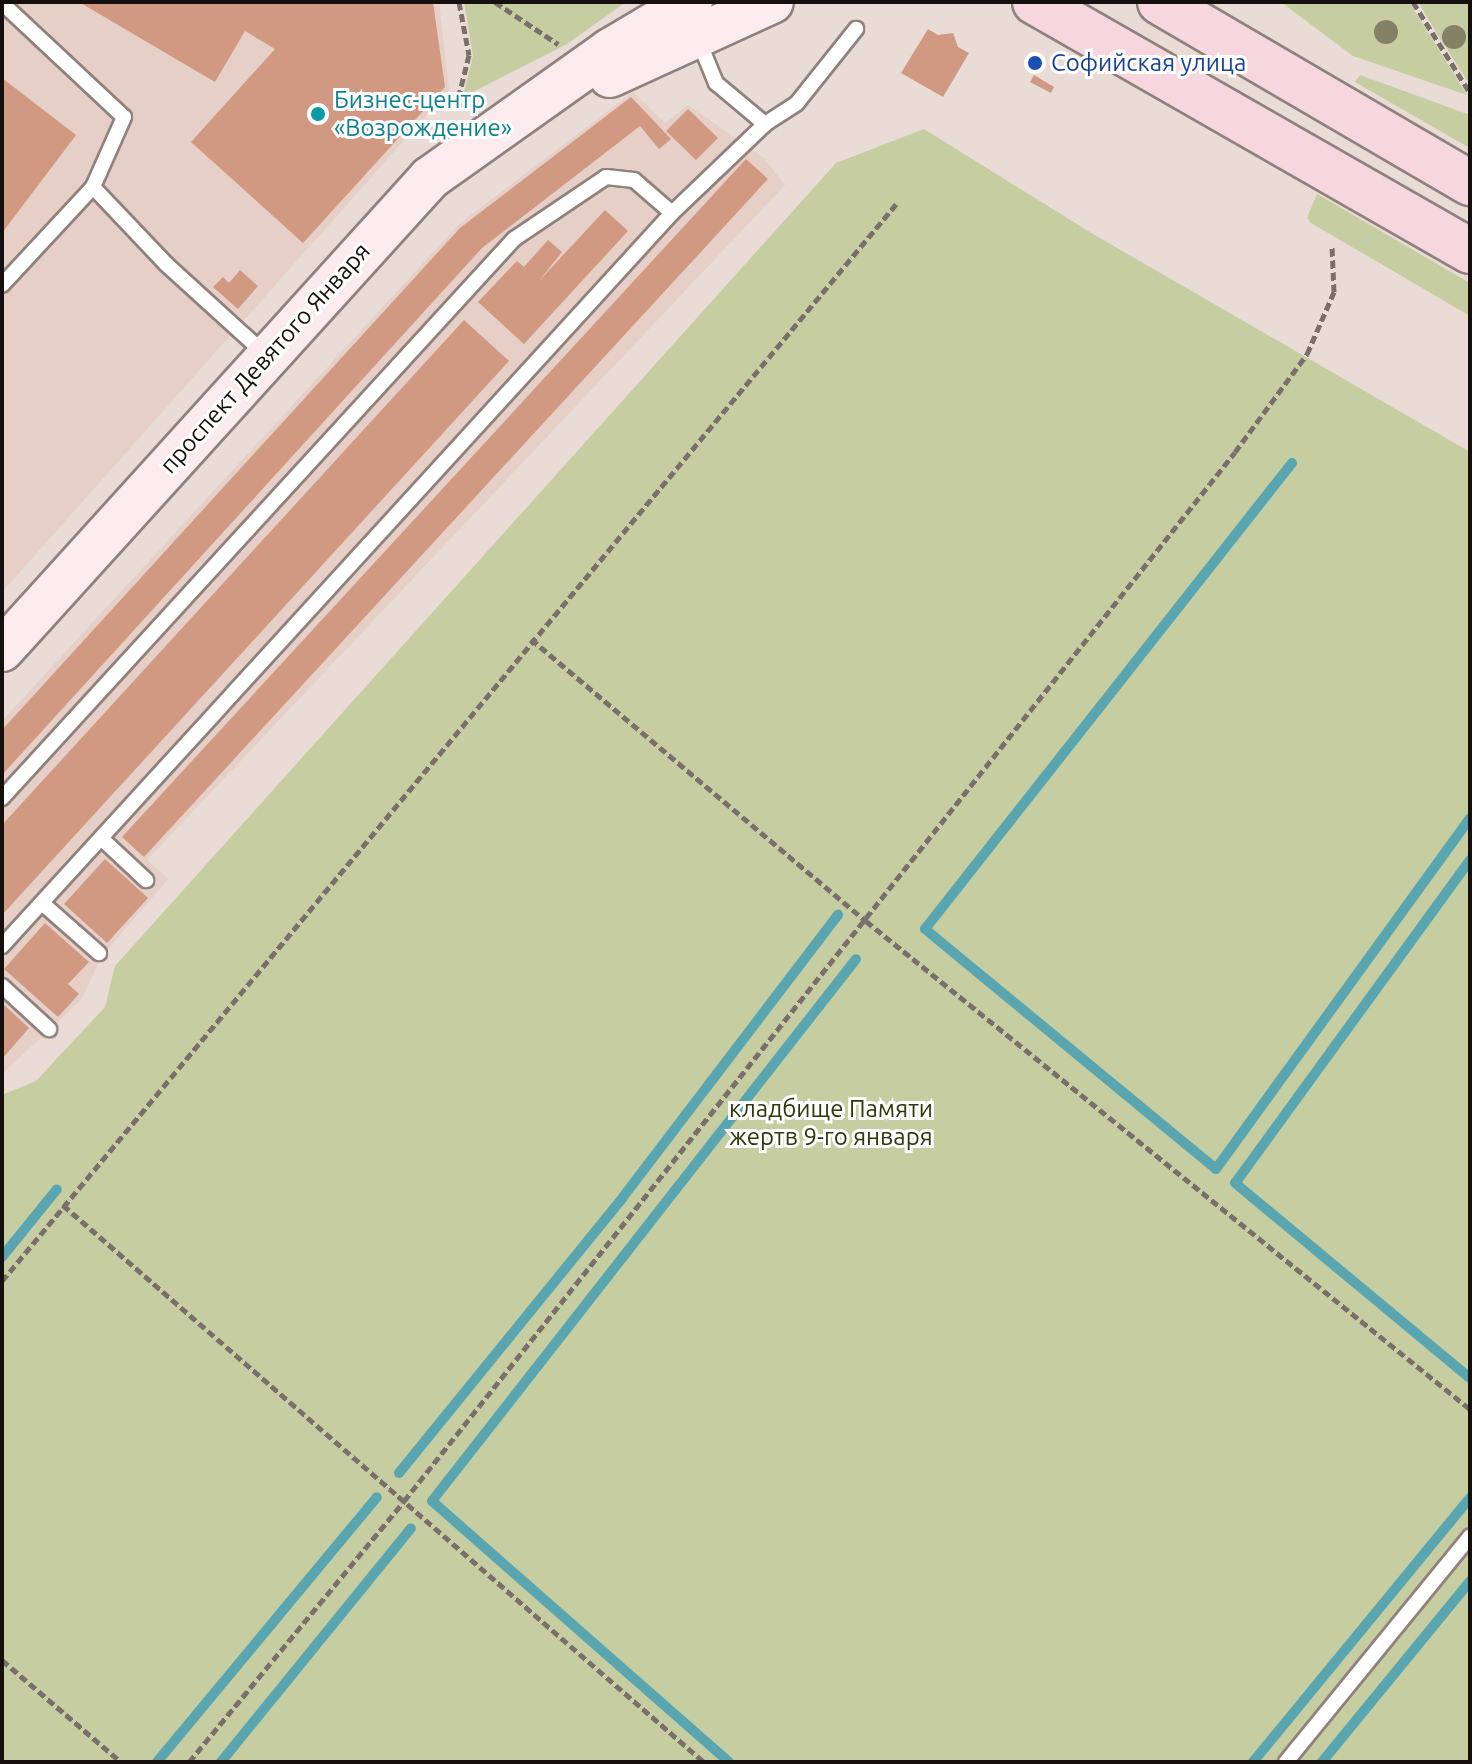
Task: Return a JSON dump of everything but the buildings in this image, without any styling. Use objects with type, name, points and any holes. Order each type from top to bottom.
[{"type":"main road","points":[[1035,2],[1468,243]]},
{"type":"main road","points":[[1160,2],[1470,183]]},
{"type":"street","name":"проспект Девятого Января","points":[[2,650],[430,178],[485,135],[552,95],[623,72],[690,16],[772,2]]},
{"type":"lane","points":[[2,3],[124,117],[93,187],[2,285]]},
{"type":"lane","points":[[690,16],[701,57],[716,83],[765,124]]},
{"type":"lane","points":[[2,946],[672,213],[765,124],[797,103],[856,29]]},
{"type":"lane","points":[[2,798],[514,239],[606,177],[634,180],[672,213]]},
{"type":"lane","points":[[93,187],[166,264],[267,356]]},
{"type":"lane","points":[[101,838],[146,880]]},
{"type":"lane","points":[[42,903],[99,953]]},
{"type":"lane","points":[[2,986],[49,1029]]},
{"type":"lane","points":[[1286,1762],[1470,1536]]},
{"type":"path","points":[[459,2],[469,55],[458,99],[460,109]]},
{"type":"path","points":[[495,2],[553,42],[570,46]]},
{"type":"path","points":[[1413,2],[1470,93]]},
{"type":"path","points":[[2,1281],[531,639],[896,204]]},
{"type":"path","points":[[189,1762],[404,1501],[866,921],[1307,354],[1334,292],[1332,246]]},
{"type":"path","points":[[531,639],[866,921],[1470,1409]]},
{"type":"path","points":[[63,1205],[704,1762]]},
{"type":"path","points":[[2,1660],[121,1762]]},
{"type":"shaded area","points":[[2,2],[439,2],[449,90],[2,592]]},
{"type":"shaded area","points":[[633,92],[665,123],[688,105],[764,158],[785,185],[147,860],[168,879],[101,957],[82,999],[2,1074],[2,721],[459,224]]},
{"type":"green space","points":[[464,2],[626,2],[567,44],[463,97],[473,55]]},
{"type":"green space","points":[[1281,2],[1409,2],[1467,95],[1353,56]]},
{"type":"green space","points":[[1418,2],[1470,2],[1470,85],[1438,35]]},
{"type":"green space","points":[[1360,75],[1470,115],[1470,148],[1355,82]]},
{"type":"green space","name":"кладбище Памяти жертв 9-го января","points":[[924,129],[1093,234],[1470,452],[1470,1762],[2,1762],[2,1095],[36,1081],[105,1007],[115,966],[836,163]]},
{"type":"green space","points":[[1317,194],[1470,283],[1470,316],[1311,223],[1307,218]]},
{"type":"waterway","points":[[1292,463],[925,929],[1216,1169],[1470,818]]},
{"type":"waterway","points":[[1470,860],[1235,1183],[1470,1378]]},
{"type":"waterway","points":[[399,1473],[623,1197],[838,915]]},
{"type":"waterway","points":[[729,1762],[432,1501],[856,959]]},
{"type":"waterway","points":[[2,1257],[57,1189]]},
{"type":"waterway","points":[[157,1762],[377,1497]]},
{"type":"waterway","points":[[1253,1762],[1470,1498]]},
{"type":"waterway","points":[[221,1762],[411,1528]]},
{"type":"waterway","points":[[1322,1762],[1470,1581]]},
{"type":"place","name":"Софийская улица","points":[[1035,63]]},
{"type":"place","name":"Бизнес-центр «Возрождение»","points":[[318,114]]}]
